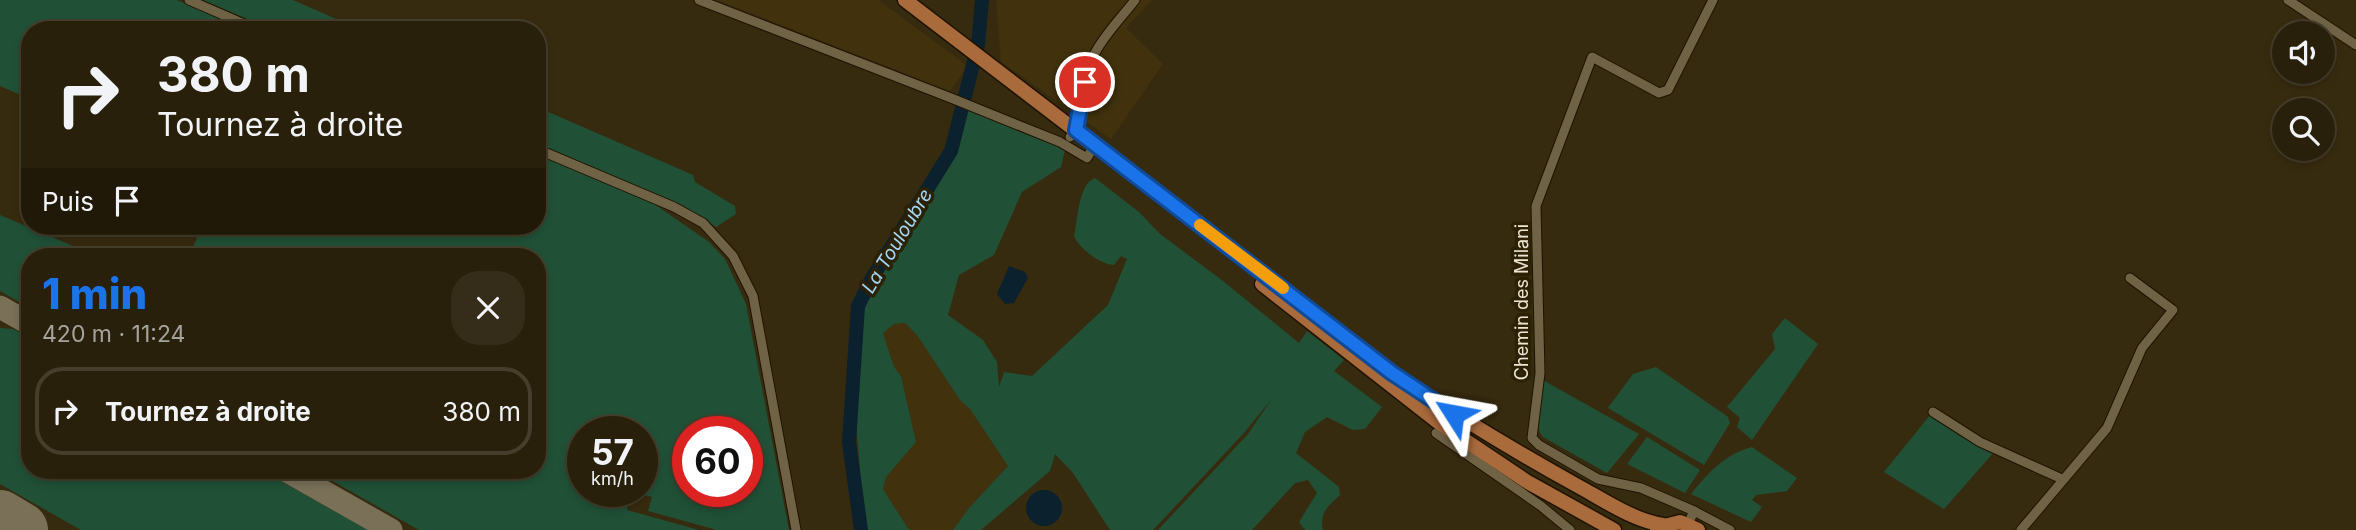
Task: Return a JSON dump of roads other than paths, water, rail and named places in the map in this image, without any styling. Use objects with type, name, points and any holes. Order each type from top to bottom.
[{"type":"main road","points":[[891,0],[984,65],[1392,373],[1454,414],[1516,452],[1641,520],[1659,527],[1693,522]]},
{"type":"main road","points":[[905,0],[962,49]]},
{"type":"main road","points":[[1093,148],[1438,422],[1526,481],[1614,530]]},
{"type":"street","points":[[189,0],[237,21]]},
{"type":"street","points":[[699,0],[1060,142],[1087,158],[1093,148]]},
{"type":"street","points":[[1073,133],[1085,82],[1096,52],[1135,0]]},
{"type":"street","name":"Chemin des Milani","points":[[1693,522],[1641,488],[1598,479],[1539,445],[1532,438],[1539,373],[1536,206],[1592,57],[1660,93],[1668,90],[1713,0]]},
{"type":"street","points":[[2288,0],[2356,45]]},
{"type":"street","points":[[546,153],[674,207],[702,223],[733,256],[753,296],[796,530]]},
{"type":"street","points":[[2021,530],[2107,428],[2142,348],[2173,310],[2130,278]]},
{"type":"street","points":[[1933,412],[1980,442],[2062,479]]},
{"type":"street","points":[[1436,433],[1533,500],[1570,530]]},
{"type":"street","points":[[1693,522],[1730,530]]},
{"type":"water","points":[[1009,266],[1025,272],[1028,278],[1014,303],[1005,304],[997,294]]},
{"type":"water","points":[[1044,490],[1057,495],[1062,508],[1057,521],[1044,526],[1031,521],[1026,508],[1031,495]]},
{"type":"waterway","name":"La Touloubre","points":[[861,530],[849,442],[858,306],[872,278],[951,151],[978,45],[982,0]]}]
